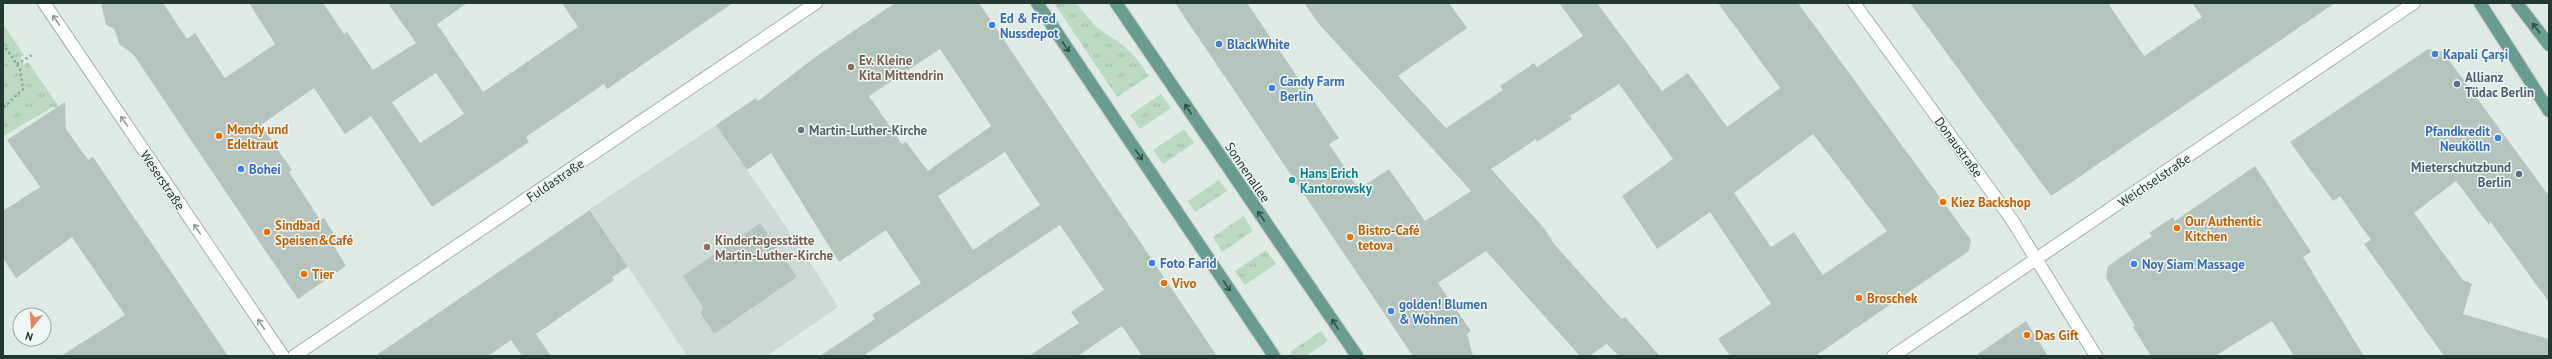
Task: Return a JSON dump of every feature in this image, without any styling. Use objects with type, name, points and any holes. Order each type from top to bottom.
[{"type":"main road","points":[[1036,3],[1274,356]]},
{"type":"main road","name":"Sonnenallee","points":[[1116,3],[1357,356]]},
{"type":"main road","points":[[2480,3],[2549,111]]},
{"type":"main road","points":[[2517,3],[2549,45]]},
{"type":"street","name":"Weserstraße","points":[[44,3],[283,356]]},
{"type":"street","name":"Fuldastraße","points":[[294,356],[816,3]]},
{"type":"street","name":"Donaustraße","points":[[1854,3],[2012,220],[2096,356]]},
{"type":"street","name":"Weichselstraße","points":[[1893,356],[2414,3]]},
{"type":"path","points":[[3,44],[17,64],[24,89],[3,108]]},
{"type":"path","points":[[17,64],[32,54]]},
{"type":"shaded area","name":"Kindertagesstätte Martin-Luther-Kirche","points":[[716,125],[807,257],[838,307],[767,356],[687,356],[590,209]]},
{"type":"green space","points":[[1054,3],[1076,3],[1096,27],[1124,46],[1136,58],[1149,76],[1117,97]]},
{"type":"green space","points":[[3,24],[24,55],[20,58],[24,64],[28,62],[60,108],[53,107],[3,136]]},
{"type":"green space","points":[[1161,94],[1171,108],[1140,129],[1130,115]]},
{"type":"green space","points":[[1184,129],[1194,143],[1163,164],[1153,150]]},
{"type":"green space","points":[[1219,180],[1227,191],[1195,212],[1188,201]]},
{"type":"green space","points":[[1244,216],[1253,231],[1222,252],[1213,237]]},
{"type":"green space","points":[[1266,250],[1276,264],[1245,285],[1235,271]]},
{"type":"green space","points":[[1321,331],[1328,341],[1306,356],[1293,356],[1290,352]]},
{"type":"building","points":[[101,3],[163,3],[187,39],[195,33],[225,78],[275,44],[249,3],[323,3],[344,34],[347,32],[373,70],[416,43],[388,3],[467,3],[437,24],[483,92],[578,27],[562,3],[733,3],[607,89],[604,84],[526,137],[529,142],[432,207],[371,116],[345,134],[314,88],[261,125],[292,170],[289,172],[320,220],[324,218],[338,240],[333,244],[346,266],[298,299],[133,54],[120,45],[114,29],[106,25]],"holes":[[[436,73],[464,114],[420,143],[392,102]]]},
{"type":"building","points":[[895,3],[979,3],[1217,356],[1142,356],[1122,326],[1078,356],[1029,356],[1079,323],[1071,312],[1104,290],[1060,225],[863,356],[820,356],[875,319],[872,315],[921,283],[886,230],[839,262],[771,153],[747,170],[716,125],[756,98],[758,101],[818,55]],"holes":[[[940,49],[991,126],[928,171],[906,142],[902,144],[869,96]],[[1005,152],[1040,205],[973,250],[938,196]]]},
{"type":"building","points":[[1175,3],[1247,3],[1339,138],[1329,144],[1359,189],[1389,169],[1425,221],[1471,191],[1319,24],[1304,3],[1449,3],[1467,28],[1398,76],[1446,128],[1503,90],[1500,86],[1534,63],[1537,67],[1583,36],[1559,3],[1597,3],[1662,91],[1688,73],[1727,127],[1780,88],[1718,3],[1798,3],[1971,240],[1969,251],[1815,356],[1730,356],[1718,339],[1771,304],[1710,212],[1657,249],[1622,196],[1673,159],[1619,84],[1570,116],[1572,119],[1537,142],[1536,139],[1491,169],[1544,228],[1555,245],[1606,302],[1622,319],[1625,317],[1660,356],[1619,356],[1607,344],[1589,356],[1580,356],[1486,251],[1438,283],[1471,331],[1467,334],[1473,356],[1413,356]],"holes":[[[1813,134],[1887,231],[1823,275],[1794,232],[1771,247],[1734,193]]]},
{"type":"building","points":[[1910,3],[2108,3],[2144,56],[2202,17],[2192,3],[2335,3],[2051,196]]},
{"type":"building","points":[[2428,49],[2443,52],[2549,196],[2549,302],[2490,221],[2489,225],[2456,181],[2414,213],[2463,280],[2472,284],[2463,314],[2549,339],[2549,356],[2444,356],[2364,244],[2371,240],[2340,196],[2333,201],[2290,142]]},
{"type":"building","points":[[65,102],[66,129],[88,160],[93,157],[228,356],[61,356],[125,315],[72,237],[16,278],[3,258],[3,211],[40,187],[7,140]]},
{"type":"building","points":[[2255,166],[2311,252],[2303,257],[2364,356],[2294,356],[2272,321],[2215,356],[2151,356],[2133,327],[2135,326],[2106,278],[2108,266],[2152,236],[2149,233],[2173,217],[2175,221]]},
{"type":"building","points":[[590,210],[628,267],[612,277],[614,280],[536,334],[551,356],[522,356],[511,340],[488,356],[375,356]]},
{"type":"building","points":[[760,223],[797,277],[714,334],[700,312],[704,309],[683,276]]},
{"type":"building","points":[[2026,321],[2048,356],[1975,356]]},
{"type":"place","name":"Ed & Fred Nussdepot","points":[[992,25]]},
{"type":"place","name":"BlackWhite","points":[[1219,44]]},
{"type":"place","name":"Kapali Çarși","points":[[2435,54]]},
{"type":"place","name":"Ev. Kleine Kita Mittendrin","points":[[851,67]]},
{"type":"place","name":"Allianz Tüdac Berlin","points":[[2457,84]]},
{"type":"place","name":"Candy Farm Berlin","points":[[1272,88]]},
{"type":"place","name":"Martin-Luther-Kirche","points":[[801,130]]},
{"type":"place","name":"Mendy und Edeltraut","points":[[219,136]]},
{"type":"place","name":"Pfandkredit Neukölln","points":[[2498,138]]},
{"type":"place","name":"Bohei","points":[[241,169]]},
{"type":"place","name":"Mieterschutzbund Berlin","points":[[2519,174]]},
{"type":"place","name":"Hans Erich Kantorowsky","points":[[1292,180]]},
{"type":"place","name":"Kiez Backshop","points":[[1943,202]]},
{"type":"place","name":"Our Authentic Kitchen","points":[[2177,228]]},
{"type":"place","name":"Sindbad Speisen&Café","points":[[267,232]]},
{"type":"place","name":"Bistro-Café tetova","points":[[1350,237]]},
{"type":"place","name":"Kindertagesstätte Martin-Luther-Kirche","points":[[707,247]]},
{"type":"place","name":"Foto Farid","points":[[1152,263]]},
{"type":"place","name":"Noy Siam Massage","points":[[2134,264]]},
{"type":"place","name":"Tier","points":[[304,274]]},
{"type":"place","name":"Vivo","points":[[1164,283]]},
{"type":"place","name":"Broschek","points":[[1859,298]]},
{"type":"place","name":"golden! Blumen & Wohnen","points":[[1391,311]]},
{"type":"place","name":"Das Gift","points":[[2027,335]]}]
